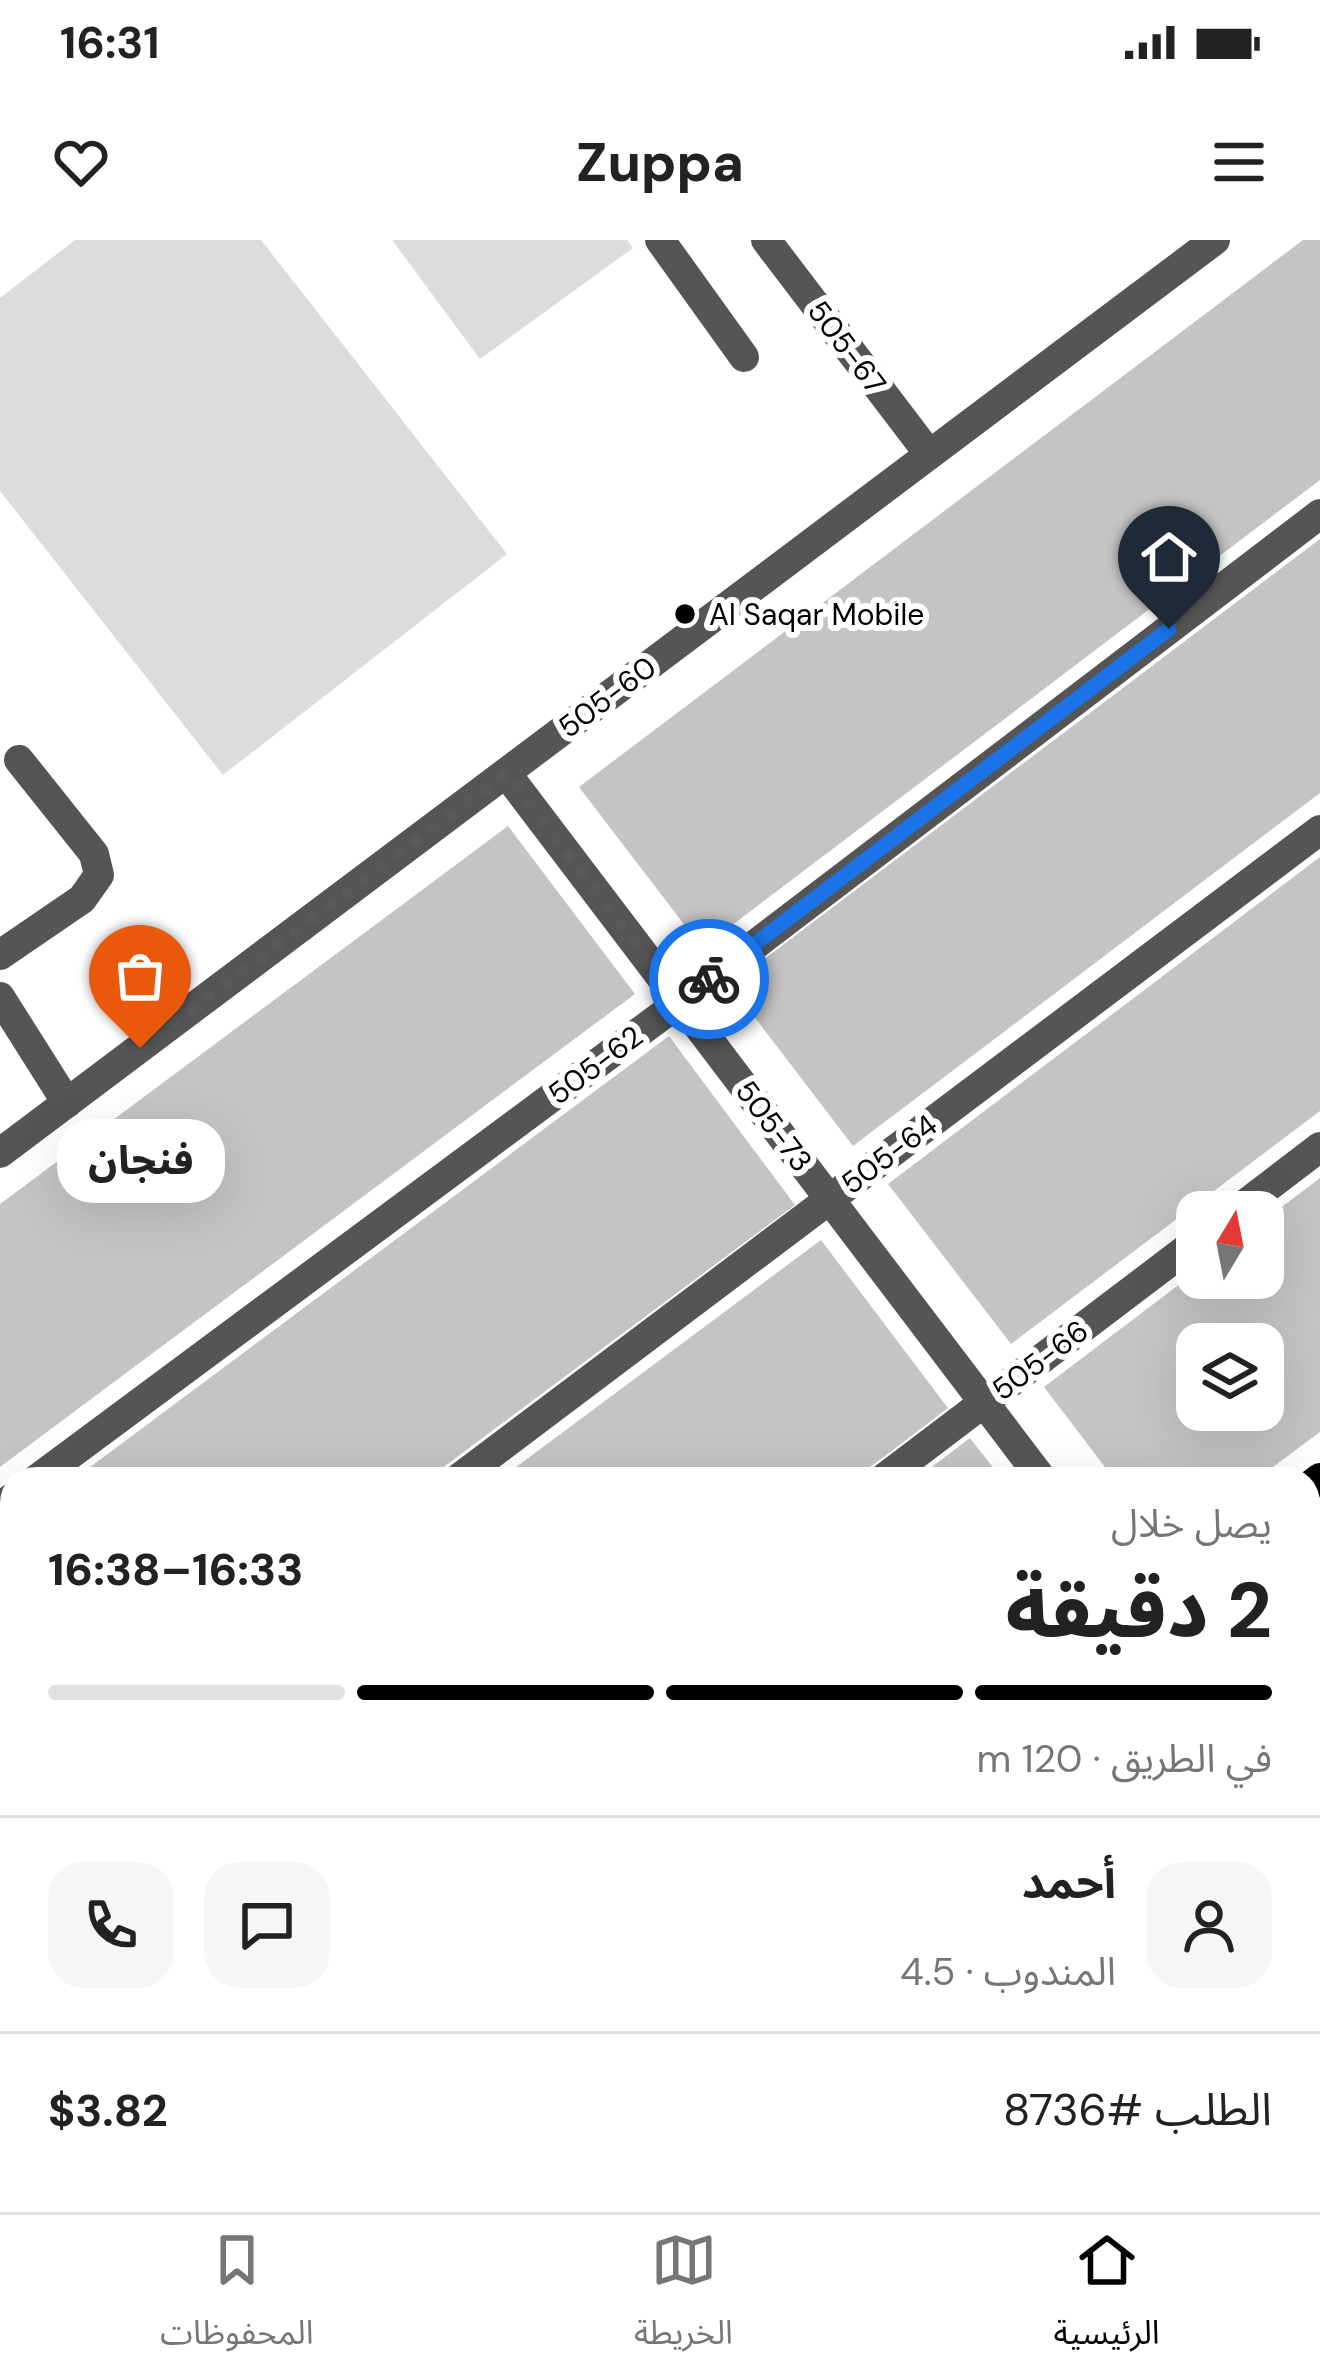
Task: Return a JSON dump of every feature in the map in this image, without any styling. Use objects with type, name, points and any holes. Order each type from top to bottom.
[{"type":"street","name":"505-67","points":[[766,240],[929,454]]},
{"type":"street","name":"505-60","points":[[0,1154],[1215,240]]},
{"type":"street","points":[[677,246],[744,357]]},
{"type":"street","name":"505-62","points":[[54,1467],[680,1002],[1320,514]]},
{"type":"street","points":[[0,956],[82,899],[98,874],[94,854],[19,760]]},
{"type":"street","name":"505-73","points":[[506,773],[1033,1467]]},
{"type":"street","name":"505-64","points":[[474,1467],[1320,830]]},
{"type":"street","points":[[0,998],[68,1103]]},
{"type":"street","points":[[1263,1191],[1320,1148]]},
{"type":"street","name":"505-66","points":[[899,1467],[1176,1256]]},
{"type":"shaded area","points":[[75,240],[261,240],[507,554],[223,775],[0,491],[0,298]]},
{"type":"shaded area","points":[[392,240],[627,240],[633,248],[480,359]]},
{"type":"building","points":[[1303,240],[1320,240],[1320,480],[702,948],[579,787]]},
{"type":"building","points":[[1320,539],[1320,793],[853,1146],[730,985]]},
{"type":"building","points":[[508,826],[635,994],[0,1467],[0,1204]]},
{"type":"building","points":[[1320,857],[1320,1111],[1214,1191],[1176,1191],[1176,1220],[1011,1344],[888,1184]]},
{"type":"building","points":[[669,1036],[795,1205],[444,1467],[90,1467]]},
{"type":"building","points":[[1320,1178],[1320,1432],[1273,1467],[1105,1467],[1044,1387],[1176,1287],[1176,1299],[1284,1299],[1284,1205]]},
{"type":"building","points":[[821,1240],[948,1408],[870,1467],[516,1467]]},
{"type":"building","points":[[970,1438],[993,1467],[932,1467]]},
{"type":"way so far","points":[[140,1048],[506,773],[680,1002],[709,979]]},
{"type":"place","name":"Al Saqar Mobile","points":[[685,614]]},
{"type":"place","name":"فنجان","points":[[140,1048]]},
{"type":"route","points":[[709,979],[1169,629]]}]
